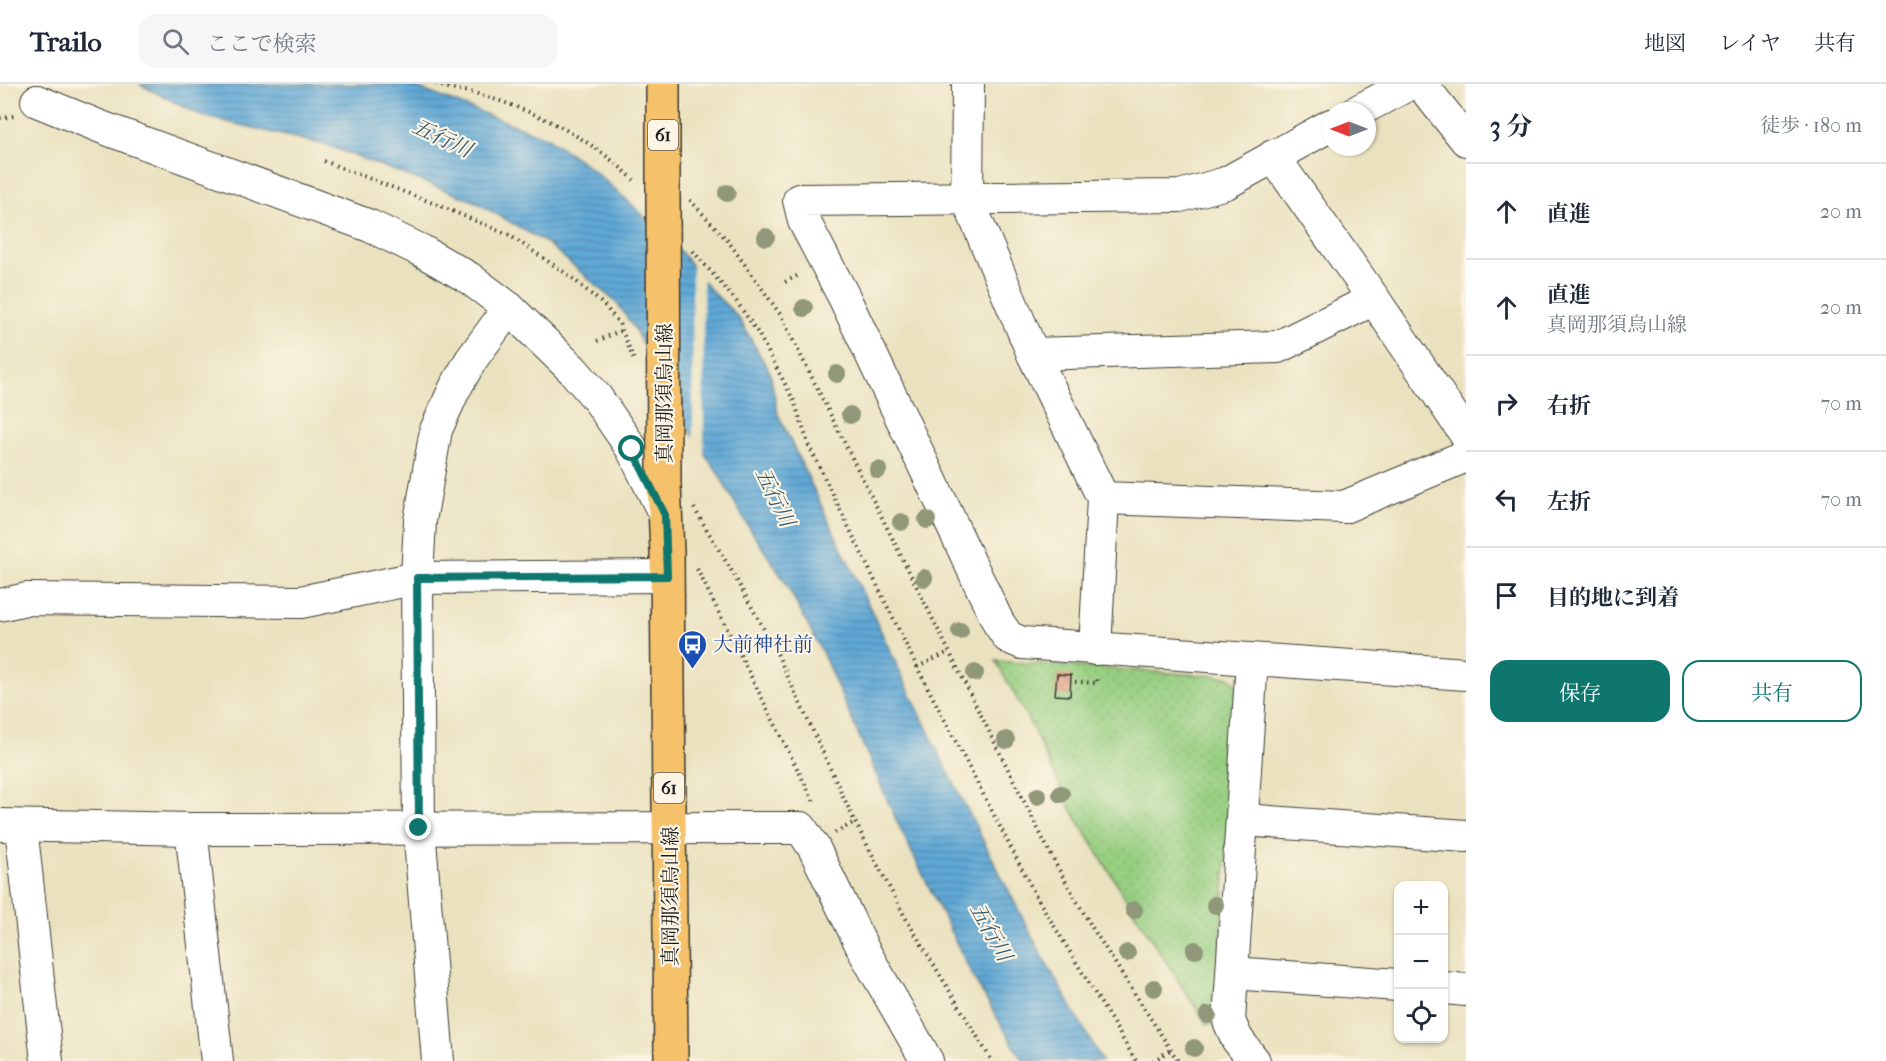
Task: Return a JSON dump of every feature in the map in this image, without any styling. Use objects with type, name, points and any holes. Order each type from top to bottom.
[{"type":"main road","name":"真岡那須烏山線","points":[[663,84],[656,182],[673,500],[667,576],[671,1061]]},
{"type":"street","points":[[968,84],[967,198],[1034,354],[1102,498],[1096,658]]},
{"type":"street","points":[[1375,102],[1409,84]]},
{"type":"street","points":[[1421,84],[1466,140]]},
{"type":"street","points":[[37,101],[101,127],[370,226],[422,251],[469,278],[509,308],[573,370],[597,398],[632,449],[673,500]]},
{"type":"street","points":[[1322,131],[1226,183],[1180,196],[799,200],[804,221],[844,297],[998,622],[1008,637],[1022,643],[1096,658],[1252,660],[1466,674]]},
{"type":"street","points":[[1273,156],[1466,435]]},
{"type":"street","points":[[1034,354],[1278,347],[1374,299]]},
{"type":"street","points":[[438,1061],[419,828],[417,578],[420,521],[436,430],[471,360],[509,308]]},
{"type":"street","points":[[1102,498],[1344,507],[1466,456]]},
{"type":"street","points":[[0,605],[27,599],[301,602],[417,578],[667,576]]},
{"type":"street","points":[[1252,660],[1229,1021],[1237,1039],[1254,1061]]},
{"type":"street","points":[[1243,820],[1466,836]]},
{"type":"street","points":[[47,1061],[11,826],[191,829],[801,828],[814,848],[864,951],[927,1061]]},
{"type":"street","points":[[191,829],[217,1061]]},
{"type":"street","points":[[1232,973],[1394,985]]},
{"type":"street","points":[[1448,988],[1466,990]]},
{"type":"path","points":[[436,84],[479,94],[543,117],[656,182],[728,241],[780,314],[1055,863],[1093,928],[1178,1061]]},
{"type":"path","points":[[324,161],[509,235],[570,276],[604,306],[619,323],[634,362]]},
{"type":"path","points":[[693,251],[737,302],[758,333],[794,401],[809,446],[917,667],[1036,896],[1136,1061]]},
{"type":"path","points":[[597,341],[622,330]]},
{"type":"path","points":[[673,500],[731,570],[775,649],[855,822],[905,917],[992,1061]]},
{"type":"path","points":[[917,667],[949,652]]},
{"type":"path","points":[[1075,682],[1097,683],[1096,658]]},
{"type":"path","points":[[830,836],[855,822]]},
{"type":"path","points":[[1153,1061],[1170,1050]]},
{"type":"green space","points":[[996,661],[1229,677],[1237,685],[1216,1024],[1207,1025],[1072,811],[1026,715]]},
{"type":"water","name":"五行川","points":[[139,84],[407,84],[546,137],[587,165],[682,253],[708,287],[738,317],[770,372],[778,414],[941,758],[1037,946],[1102,1061],[1023,1061],[974,979],[897,822],[822,652],[785,582],[745,521],[718,473],[684,423],[634,328],[618,304],[548,244],[474,201],[329,146],[202,116]]},
{"type":"pier","points":[[692,261],[703,276],[704,458],[693,442]]},
{"type":"building","points":[[1057,674],[1071,675],[1070,696],[1055,695]]},
{"type":"place","name":"大前神社前","points":[[692,670]]},
{"type":"route","points":[[419,828],[417,578],[667,576],[665,515],[632,449]]}]
